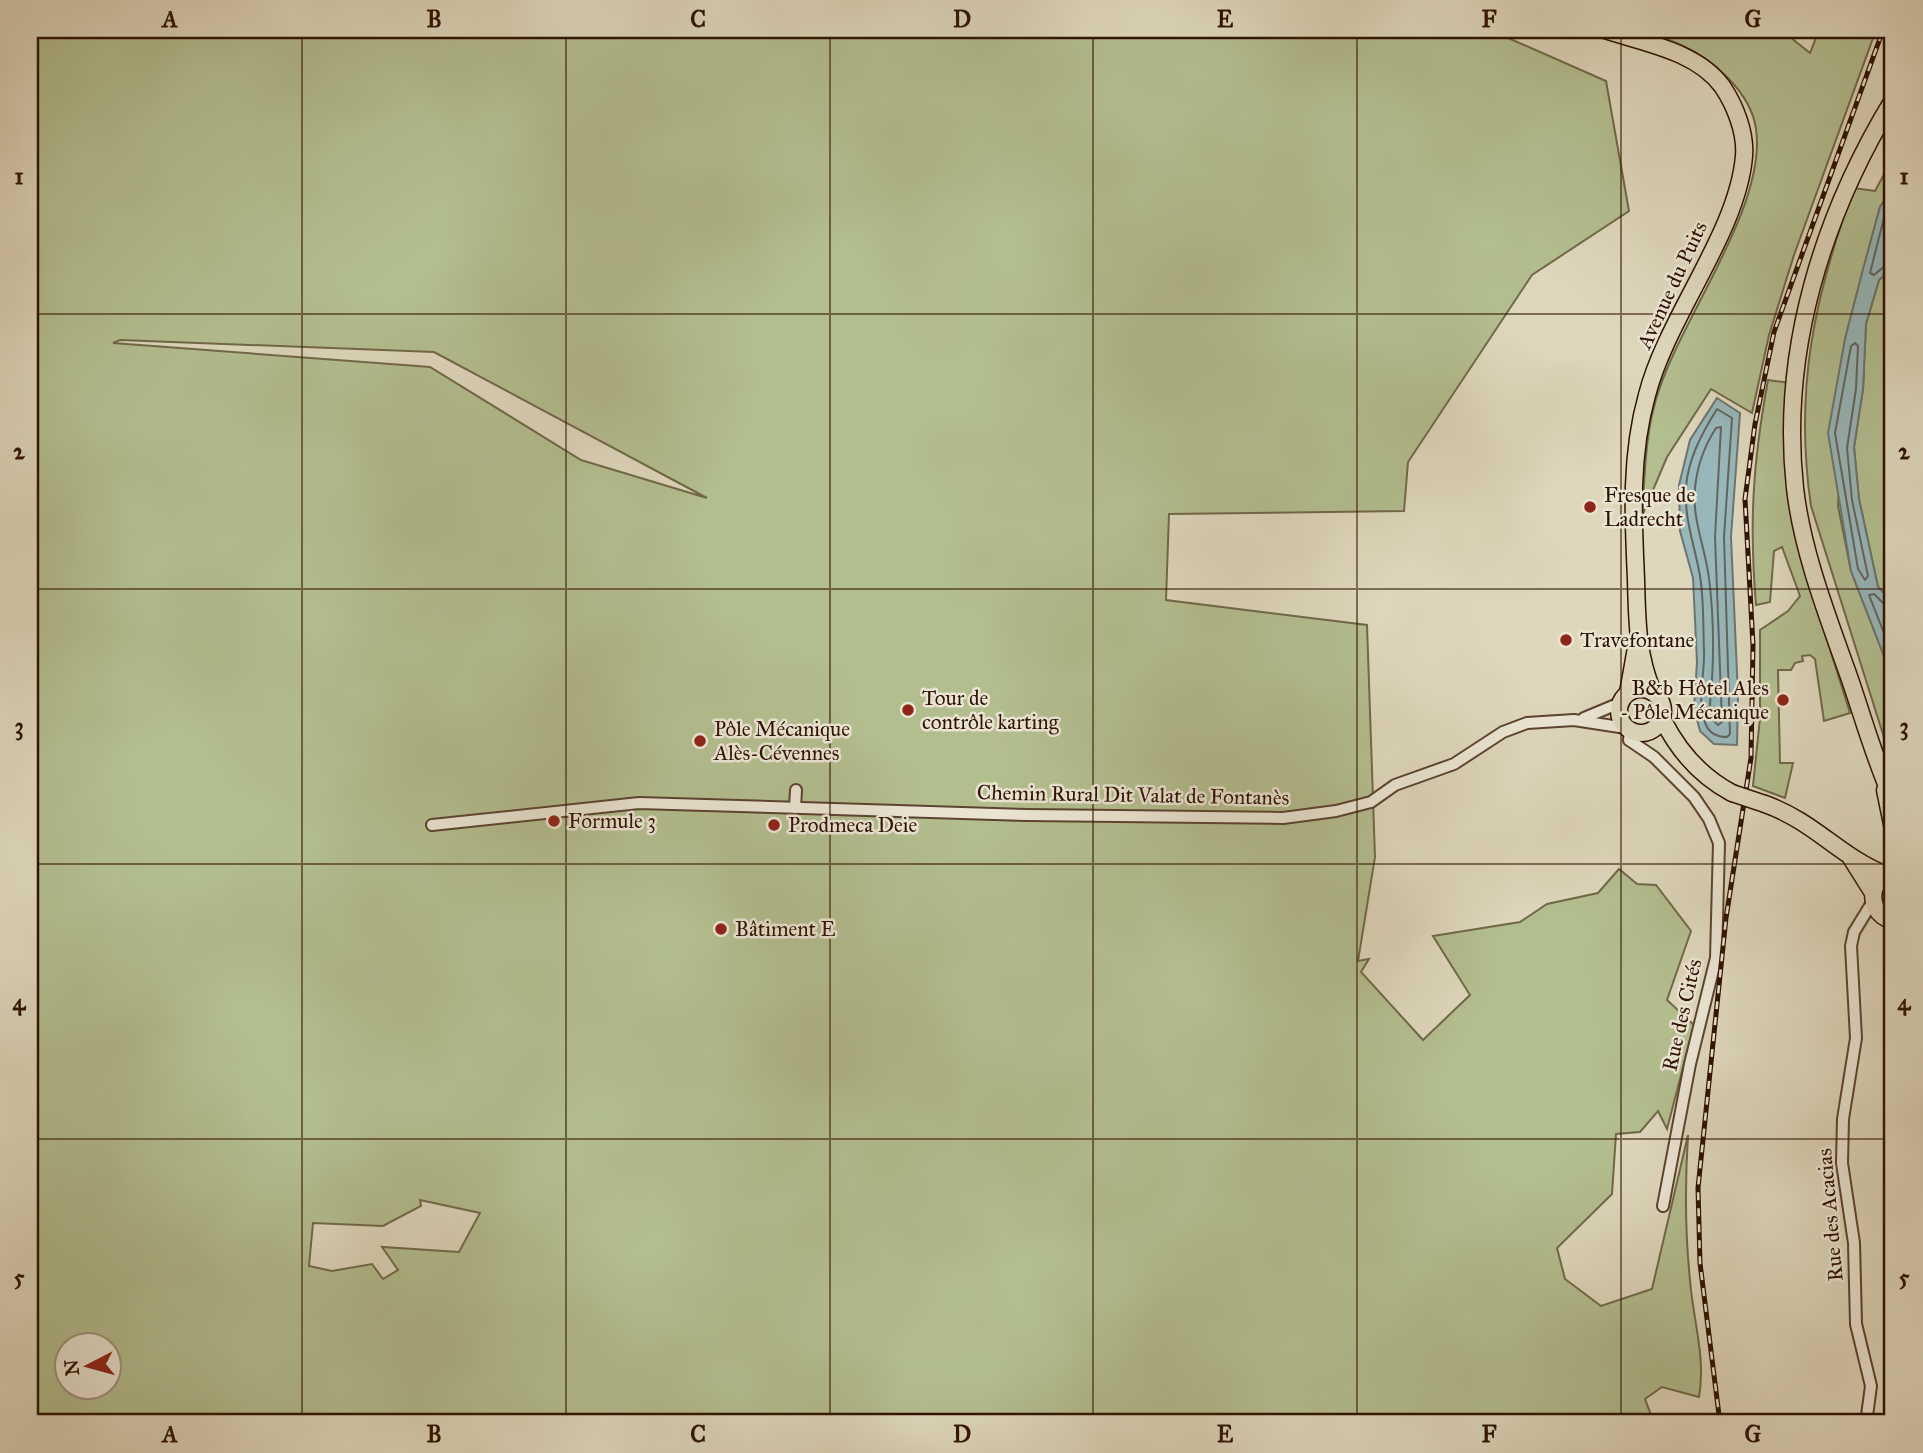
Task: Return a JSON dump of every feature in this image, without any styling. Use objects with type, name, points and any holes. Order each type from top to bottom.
[{"type":"main road","name":"Avenue du Puits","points":[[1605,30],[1690,59],[1709,74],[1722,86],[1734,110],[1742,128],[1745,152],[1741,180],[1727,216],[1669,337],[1647,393],[1635,450],[1633,486],[1638,639],[1653,692]]},
{"type":"main road","points":[[1893,100],[1853,173],[1815,271],[1795,368],[1793,422],[1795,489],[1805,536],[1821,593],[1884,781],[1893,800]]},
{"type":"main road","name":"Avenue du Puits","points":[[1624,698],[1638,639]]},
{"type":"main road","points":[[1690,762],[1662,720],[1662,704],[1653,692],[1642,689],[1624,698],[1619,713],[1633,731],[1658,739],[1713,783],[1812,826],[1851,858],[1873,897],[1890,920]]},
{"type":"main road","points":[[1633,731],[1652,731],[1662,720]]},
{"type":"main road","points":[[1884,781],[1893,829]]},
{"type":"main road","points":[[1851,858],[1891,871],[1873,897]]},
{"type":"street","name":"Chemin Rural Dit Valat de Fontanès","points":[[1574,720],[1600,713],[1624,698]]},
{"type":"street","name":"Chemin Rural Dit Valat de Fontanès","points":[[432,825],[622,803],[1230,819],[1308,816],[1371,802],[1401,782],[1454,764],[1510,729],[1535,721],[1574,720],[1633,731]]},
{"type":"street","name":"Rue des Cités","points":[[1633,731],[1629,740],[1654,757],[1694,797],[1716,832],[1720,856],[1715,903],[1716,958],[1690,1063],[1663,1206]]},
{"type":"street","points":[[795,808],[796,790]]},
{"type":"street","name":"Rue des Acacias","points":[[1866,1423],[1871,1386],[1856,1324],[1854,1243],[1842,1163],[1843,1119],[1856,1038],[1851,946],[1854,932],[1873,897]]},
{"type":"street","points":[[1861,921],[1890,920]]},
{"type":"green space","points":[[30,30],[1490,30],[1606,81],[1629,211],[1532,275],[1408,462],[1404,511],[1169,514],[1166,600],[1367,625],[1375,857],[1358,961],[1369,959],[1361,972],[1423,1040],[1470,995],[1433,936],[1520,922],[1547,904],[1598,893],[1619,869],[1637,884],[1656,885],[1691,931],[1667,1000],[1694,1025],[1667,1129],[1658,1111],[1640,1132],[1616,1134],[1612,1194],[1557,1248],[1565,1279],[1601,1306],[1652,1289],[1688,1135],[1686,1226],[1700,1353],[1699,1397],[1662,1387],[1645,1399],[1654,1423],[434,1423],[425,1414],[415,1423],[30,1423]],"holes":[[[120,340],[434,352],[707,498],[581,460],[430,367],[113,343]],[[420,1200],[480,1213],[459,1252],[382,1247],[398,1270],[383,1279],[372,1264],[332,1271],[309,1266],[313,1223],[383,1226],[421,1206]]]},
{"type":"green space","points":[[1636,30],[1781,30],[1810,53],[1819,30],[1876,30],[1794,255],[1769,335],[1752,413],[1711,389],[1667,457],[1642,516],[1646,452],[1654,405],[1671,361],[1721,260],[1749,191],[1756,159],[1756,129],[1747,102],[1717,68],[1681,45]]},
{"type":"green space","points":[[1893,158],[1893,187],[1880,207],[1845,339],[1838,506],[1851,571],[1884,656],[1893,667],[1893,766],[1811,506],[1805,423],[1811,344],[1818,306],[1840,228],[1854,188],[1875,191]]},
{"type":"green space","points":[[1893,267],[1893,603],[1878,587],[1859,499],[1854,447],[1863,389],[1866,324],[1879,280]]},
{"type":"green space","points":[[1768,380],[1790,383],[1812,592],[1850,713],[1824,721],[1815,659],[1810,655],[1802,656],[1803,661],[1795,663],[1791,670],[1778,670],[1780,763],[1793,763],[1785,798],[1753,786],[1760,718],[1760,630],[1788,611],[1800,596],[1782,547],[1774,551],[1770,602],[1756,605],[1754,492]]},
{"type":"water","points":[[1893,187],[1893,267],[1879,280],[1866,324],[1863,389],[1854,447],[1859,499],[1878,587],[1893,603],[1893,667],[1884,656],[1851,571],[1828,433],[1845,339],[1863,269],[1880,207]]},
{"type":"water","points":[[1717,398],[1740,413],[1731,537],[1738,695],[1737,745],[1714,744],[1700,731],[1694,708],[1697,662],[1693,578],[1680,531],[1679,485],[1690,440]]},
{"type":"railway","points":[[1720,1423],[1700,1263],[1698,1188],[1726,918],[1751,758],[1753,645],[1745,499],[1755,424],[1774,332],[1883,30]]},
{"type":"place","name":"Fresque de Ladrecht","points":[[1590,507]]},
{"type":"place","name":"Travefontane","points":[[1566,640]]},
{"type":"place","name":"B&b Hôtel Ales - Pôle Mécanique","points":[[1783,700]]},
{"type":"place","name":"Tour de contrôle karting","points":[[908,710]]},
{"type":"place","name":"Pôle Mécanique Alès-Cévennes","points":[[700,741]]},
{"type":"place","name":"Formule 3","points":[[554,821]]},
{"type":"place","name":"Prodmeca Deie","points":[[774,825]]},
{"type":"place","name":"Bâtiment E","points":[[721,929]]}]
